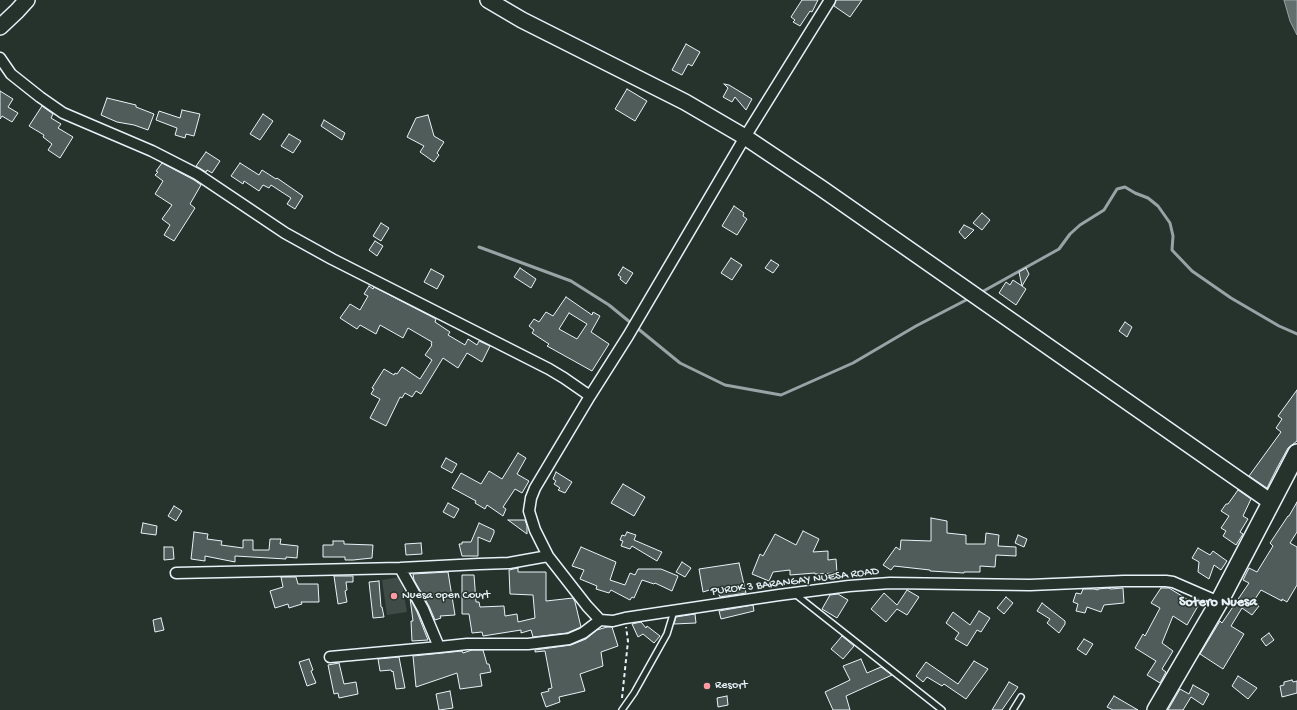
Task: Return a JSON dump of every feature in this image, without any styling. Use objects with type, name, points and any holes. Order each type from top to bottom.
[{"type":"highway","points":[[1156,710],[1219,602],[1297,453]]},
{"type":"main road","points":[[0,27],[27,0]]},
{"type":"main road","points":[[488,0],[522,20],[685,102],[745,137],[827,192],[1271,502]]},
{"type":"street","points":[[330,657],[467,644],[528,644],[569,639],[583,633],[600,620],[586,606],[548,556],[535,530],[529,511],[531,498],[535,488],[628,336],[745,137],[830,0]]},
{"type":"street","points":[[0,58],[11,74],[63,113],[152,151],[197,174],[298,240],[332,259],[549,369],[590,396]]},
{"type":"street","points":[[176,574],[400,568],[508,563],[548,556]]},
{"type":"street","points":[[400,568],[423,608],[439,647]]},
{"type":"street","name":"PUROK 3 BARANGAY NUESA ROAD","points":[[600,620],[613,621],[794,593],[849,586],[890,583],[1030,585],[1151,580],[1173,582],[1219,602]]},
{"type":"lane","points":[[794,593],[942,710]]},
{"type":"lane","points":[[622,710],[634,693],[667,634],[674,611]]},
{"type":"lane","points":[[1013,710],[1021,697]]},
{"type":"path","points":[[621,703],[628,641],[625,618]]},
{"type":"shaded area","points":[[1284,0],[1297,0],[1297,35],[1290,21]]},
{"type":"shaded area","name":"Nuesa open Court","points":[[401,577],[407,612],[387,615],[382,580]]},
{"type":"building","points":[[802,0],[818,0],[812,12],[810,11],[800,26],[793,22],[795,20],[791,17]]},
{"type":"building","points":[[836,0],[862,0],[850,17],[834,6]]},
{"type":"building","points":[[686,44],[700,52],[692,66],[688,64],[682,75],[672,70]]},
{"type":"building","points":[[724,84],[729,85],[752,99],[746,110],[735,97],[732,102],[723,97],[728,88]]},
{"type":"building","points":[[627,89],[647,101],[635,121],[615,109]]},
{"type":"building","points":[[0,91],[13,99],[8,107],[18,113],[12,122],[2,116],[0,119]]},
{"type":"building","points":[[107,98],[136,105],[136,107],[154,114],[148,130],[134,125],[117,122],[101,115]]},
{"type":"building","points":[[42,106],[53,114],[51,118],[61,124],[58,128],[73,137],[60,158],[48,150],[52,144],[43,137],[44,135],[29,126]]},
{"type":"building","points":[[182,110],[200,114],[194,136],[186,134],[185,138],[175,135],[177,128],[156,120],[159,111],[180,118]]},
{"type":"building","points":[[263,114],[273,121],[260,140],[250,134]]},
{"type":"building","points":[[428,115],[434,136],[444,142],[437,153],[439,155],[434,162],[420,152],[424,146],[407,137],[416,118]]},
{"type":"building","points":[[324,120],[345,133],[342,140],[321,126]]},
{"type":"building","points":[[289,134],[301,141],[293,153],[281,146]]},
{"type":"building","points":[[206,152],[220,161],[212,173],[207,170],[206,172],[196,166]]},
{"type":"building","points":[[162,163],[201,185],[190,204],[195,208],[174,241],[164,235],[170,225],[162,219],[172,205],[155,194],[163,181],[155,175]]},
{"type":"building","points":[[240,163],[259,175],[262,170],[276,179],[277,178],[303,196],[295,209],[287,204],[291,198],[271,185],[269,188],[263,185],[259,191],[244,181],[243,184],[231,176]]},
{"type":"building","points":[[734,206],[744,213],[743,216],[747,219],[737,235],[722,226]]},
{"type":"building","points":[[982,213],[990,220],[982,230],[973,223]]},
{"type":"building","points":[[381,223],[389,228],[381,241],[373,236]]},
{"type":"building","points":[[964,225],[974,230],[965,239],[959,232]]},
{"type":"building","points":[[375,241],[383,246],[377,256],[369,250]]},
{"type":"building","points":[[731,258],[742,265],[732,280],[721,273]]},
{"type":"building","points":[[771,260],[779,265],[773,273],[765,268]]},
{"type":"building","points":[[623,267],[633,273],[626,284],[618,275]]},
{"type":"building","points":[[520,268],[536,279],[531,288],[514,277]]},
{"type":"building","points":[[1026,268],[1029,274],[1022,286],[1019,272]]},
{"type":"building","points":[[431,269],[444,276],[437,289],[424,282]]},
{"type":"building","points":[[1013,280],[1026,289],[1016,305],[999,293],[1006,282],[1010,285]]},
{"type":"building","points":[[369,286],[373,289],[374,287],[436,319],[435,322],[450,332],[448,335],[465,345],[468,339],[477,345],[479,341],[490,346],[482,362],[467,353],[458,368],[443,358],[421,394],[416,391],[412,397],[405,393],[402,398],[400,397],[386,426],[370,418],[380,399],[371,394],[374,389],[372,388],[384,369],[394,375],[395,373],[397,374],[402,367],[420,379],[432,360],[425,355],[432,345],[432,342],[408,328],[403,338],[380,325],[376,334],[360,325],[357,329],[340,318],[350,304],[360,310],[368,296],[364,294]]},
{"type":"building","points":[[566,297],[592,315],[593,312],[600,316],[591,332],[609,344],[592,371],[547,346],[549,344],[532,333],[534,330],[529,326],[534,319],[539,322],[546,312],[553,316]],"holes":[[[569,313],[587,324],[577,339],[559,329]]]},
{"type":"building","points":[[1125,322],[1132,327],[1127,337],[1119,331]]},
{"type":"building","points":[[1297,390],[1297,441],[1288,448],[1267,488],[1249,476],[1281,432],[1276,428],[1282,419],[1278,416]]},
{"type":"building","points":[[518,453],[526,458],[517,474],[529,481],[522,493],[515,489],[503,507],[506,509],[503,516],[487,505],[485,509],[475,503],[476,501],[452,488],[461,473],[481,484],[489,471],[502,479]]},
{"type":"building","points":[[446,458],[457,464],[452,473],[441,467]]},
{"type":"building","points":[[556,472],[572,482],[565,493],[558,490],[560,488],[554,484],[556,481],[553,479]]},
{"type":"building","points":[[623,484],[645,497],[634,516],[611,503]]},
{"type":"building","points":[[1238,490],[1251,499],[1243,516],[1248,519],[1240,532],[1243,534],[1236,545],[1223,536],[1226,531],[1221,528],[1229,516],[1221,511]]},
{"type":"building","points":[[1297,502],[1297,532],[1290,543],[1297,547],[1297,585],[1287,602],[1261,590],[1253,602],[1259,606],[1252,615],[1242,608],[1231,626],[1244,634],[1223,669],[1200,654],[1220,621],[1222,623],[1249,583],[1243,580],[1249,568],[1257,572],[1273,546],[1270,543]]},
{"type":"building","points":[[448,503],[459,509],[454,518],[443,512]]},
{"type":"building","points":[[174,506],[182,511],[176,521],[168,516]]},
{"type":"building","points":[[931,518],[947,521],[947,533],[966,535],[966,544],[985,544],[986,533],[999,535],[998,546],[1016,547],[1016,556],[996,555],[995,567],[980,566],[980,572],[964,573],[930,571],[894,566],[891,570],[883,565],[896,547],[900,550],[901,540],[931,541]]},
{"type":"building","points":[[508,520],[525,520],[527,534]]},
{"type":"building","points":[[143,523],[157,526],[156,535],[141,533]]},
{"type":"building","points":[[479,523],[494,530],[490,542],[478,537],[478,556],[462,556],[459,544],[462,544],[462,542],[471,542]]},
{"type":"building","points":[[803,531],[819,539],[813,552],[828,551],[828,560],[836,559],[837,573],[790,575],[790,570],[773,572],[769,581],[752,574],[760,554],[763,556],[775,534],[796,545]]},
{"type":"building","points":[[194,532],[208,534],[207,539],[222,541],[221,545],[243,548],[243,540],[253,540],[253,550],[269,550],[270,539],[281,539],[280,544],[298,546],[297,558],[286,557],[286,559],[235,556],[235,562],[205,556],[205,561],[191,559]]},
{"type":"building","points":[[627,532],[636,535],[634,540],[662,552],[657,561],[632,546],[630,549],[621,546],[623,541],[620,540],[622,535],[625,536]]},
{"type":"building","points":[[1018,535],[1027,539],[1024,547],[1015,543]]},
{"type":"building","points":[[333,541],[344,541],[344,544],[373,545],[372,558],[345,560],[345,557],[323,557],[323,545],[333,545]]},
{"type":"building","points":[[421,543],[422,554],[406,555],[405,544]]},
{"type":"building","points":[[164,547],[173,547],[174,559],[164,560]]},
{"type":"building","points":[[581,547],[616,562],[610,580],[625,585],[630,573],[635,575],[638,569],[661,569],[678,576],[672,591],[655,583],[642,580],[634,598],[632,597],[630,600],[611,590],[609,593],[596,589],[597,586],[580,579],[584,570],[572,566]]},
{"type":"building","points":[[1198,548],[1210,555],[1213,551],[1227,561],[1221,570],[1214,565],[1209,579],[1198,572],[1199,562],[1192,558]]},
{"type":"building","points":[[682,562],[691,568],[685,577],[676,572]]},
{"type":"building","points":[[739,563],[746,593],[720,597],[716,588],[703,592],[699,569]]},
{"type":"building","points":[[518,568],[518,572],[546,572],[546,601],[573,598],[581,627],[567,633],[533,637],[531,630],[521,633],[521,630],[483,636],[482,632],[472,633],[469,614],[462,614],[462,575],[474,575],[476,602],[479,602],[480,607],[504,606],[505,616],[517,614],[518,622],[535,618],[533,595],[510,594],[509,570]]},
{"type":"building","points":[[448,572],[455,615],[440,616],[441,618],[435,620],[414,580],[413,574]]},
{"type":"building","points":[[334,576],[353,576],[353,582],[346,582],[347,590],[345,591],[347,602],[338,604]]},
{"type":"building","points":[[281,577],[296,577],[298,584],[318,584],[319,602],[301,602],[302,604],[289,608],[288,604],[275,608],[270,591],[283,587]]},
{"type":"building","points":[[379,581],[381,607],[384,617],[373,618],[369,582]]},
{"type":"building","points":[[1123,588],[1124,603],[1104,605],[1101,612],[1087,607],[1085,613],[1076,611],[1078,604],[1073,602],[1076,593],[1081,594],[1083,589],[1098,590]]},
{"type":"building","points":[[1161,588],[1169,588],[1198,606],[1187,625],[1173,616],[1162,643],[1173,651],[1162,669],[1166,672],[1160,683],[1147,675],[1156,661],[1135,648],[1143,634],[1145,636],[1160,608],[1151,603]]},
{"type":"building","points":[[907,590],[919,597],[907,615],[897,609],[886,622],[871,609],[884,593],[897,605]]},
{"type":"building","points":[[838,594],[848,600],[837,618],[822,609],[830,595]]},
{"type":"building","points":[[1006,597],[1013,603],[1004,614],[997,608]]},
{"type":"building","points":[[410,598],[428,640],[412,641],[411,621],[413,621]]},
{"type":"building","points":[[1042,603],[1065,621],[1065,624],[1059,633],[1047,623],[1050,619],[1037,611]]},
{"type":"building","points":[[753,605],[754,611],[721,619],[719,611]]},
{"type":"building","points":[[979,611],[990,618],[981,632],[977,630],[967,646],[955,639],[959,633],[946,623],[953,612],[970,625]]},
{"type":"building","points":[[695,614],[696,623],[674,624],[676,617]]},
{"type":"building","points":[[161,618],[164,630],[155,632],[153,620]]},
{"type":"building","points":[[641,622],[646,628],[647,626],[660,636],[654,643],[643,634],[638,637],[632,624]]},
{"type":"building","points":[[612,627],[618,646],[601,652],[603,666],[580,674],[585,691],[559,697],[560,702],[546,707],[541,693],[549,691],[548,689],[552,688],[545,651],[535,652],[535,650],[571,645],[586,639],[597,630]]},
{"type":"building","points":[[1269,633],[1274,640],[1266,646],[1261,639]]},
{"type":"building","points":[[842,636],[854,646],[843,659],[831,649]]},
{"type":"building","points":[[1084,639],[1093,644],[1086,655],[1077,649]]},
{"type":"building","points":[[472,650],[483,650],[487,664],[489,664],[491,672],[480,674],[482,686],[460,689],[457,673],[416,687],[413,656],[462,651],[463,653]]},
{"type":"building","points":[[399,657],[405,688],[396,689],[393,671],[380,671],[378,659]]},
{"type":"building","points":[[309,659],[313,670],[311,671],[316,683],[307,686],[299,662]]},
{"type":"building","points":[[861,659],[867,673],[881,667],[892,675],[846,696],[850,710],[833,710],[825,692],[850,680],[843,666]]},
{"type":"building","points":[[974,661],[988,669],[966,699],[944,684],[942,686],[927,677],[923,682],[916,676],[926,662],[958,684]]},
{"type":"building","points":[[339,663],[344,684],[356,682],[358,694],[339,698],[338,693],[334,694],[328,665]]},
{"type":"building","points":[[1238,676],[1257,688],[1248,699],[1232,686]]},
{"type":"building","points":[[1292,680],[1293,682],[1297,681],[1297,693],[1282,697],[1280,686],[1284,685],[1284,682]]},
{"type":"building","points":[[1009,682],[1018,687],[1002,710],[992,710]]},
{"type":"building","points":[[1193,685],[1209,694],[1203,705],[1191,697],[1183,710],[1168,710],[1180,689],[1189,694]]},
{"type":"building","points":[[450,691],[453,708],[439,710],[436,694]]},
{"type":"building","points":[[727,696],[728,705],[718,707],[717,698]]},
{"type":"building","points":[[1114,696],[1138,710],[1113,710],[1107,707]]},
{"type":"waterway","points":[[980,293],[1059,249],[1070,234],[1080,225],[1104,210],[1117,189],[1125,187],[1148,198],[1158,206],[1170,223],[1173,236],[1172,250],[1192,271],[1231,298],[1279,326],[1297,334]]},
{"type":"waterway","points":[[479,247],[571,281],[609,305],[680,363],[725,385],[781,395],[853,363],[916,326],[970,298]]},
{"type":"place","name":"Nuesa open Court","points":[[394,596]]},
{"type":"place","name":"Resort","points":[[707,686]]},
{"type":"district","name":"Sotero Nuesa","points":[[1218,603]]}]
